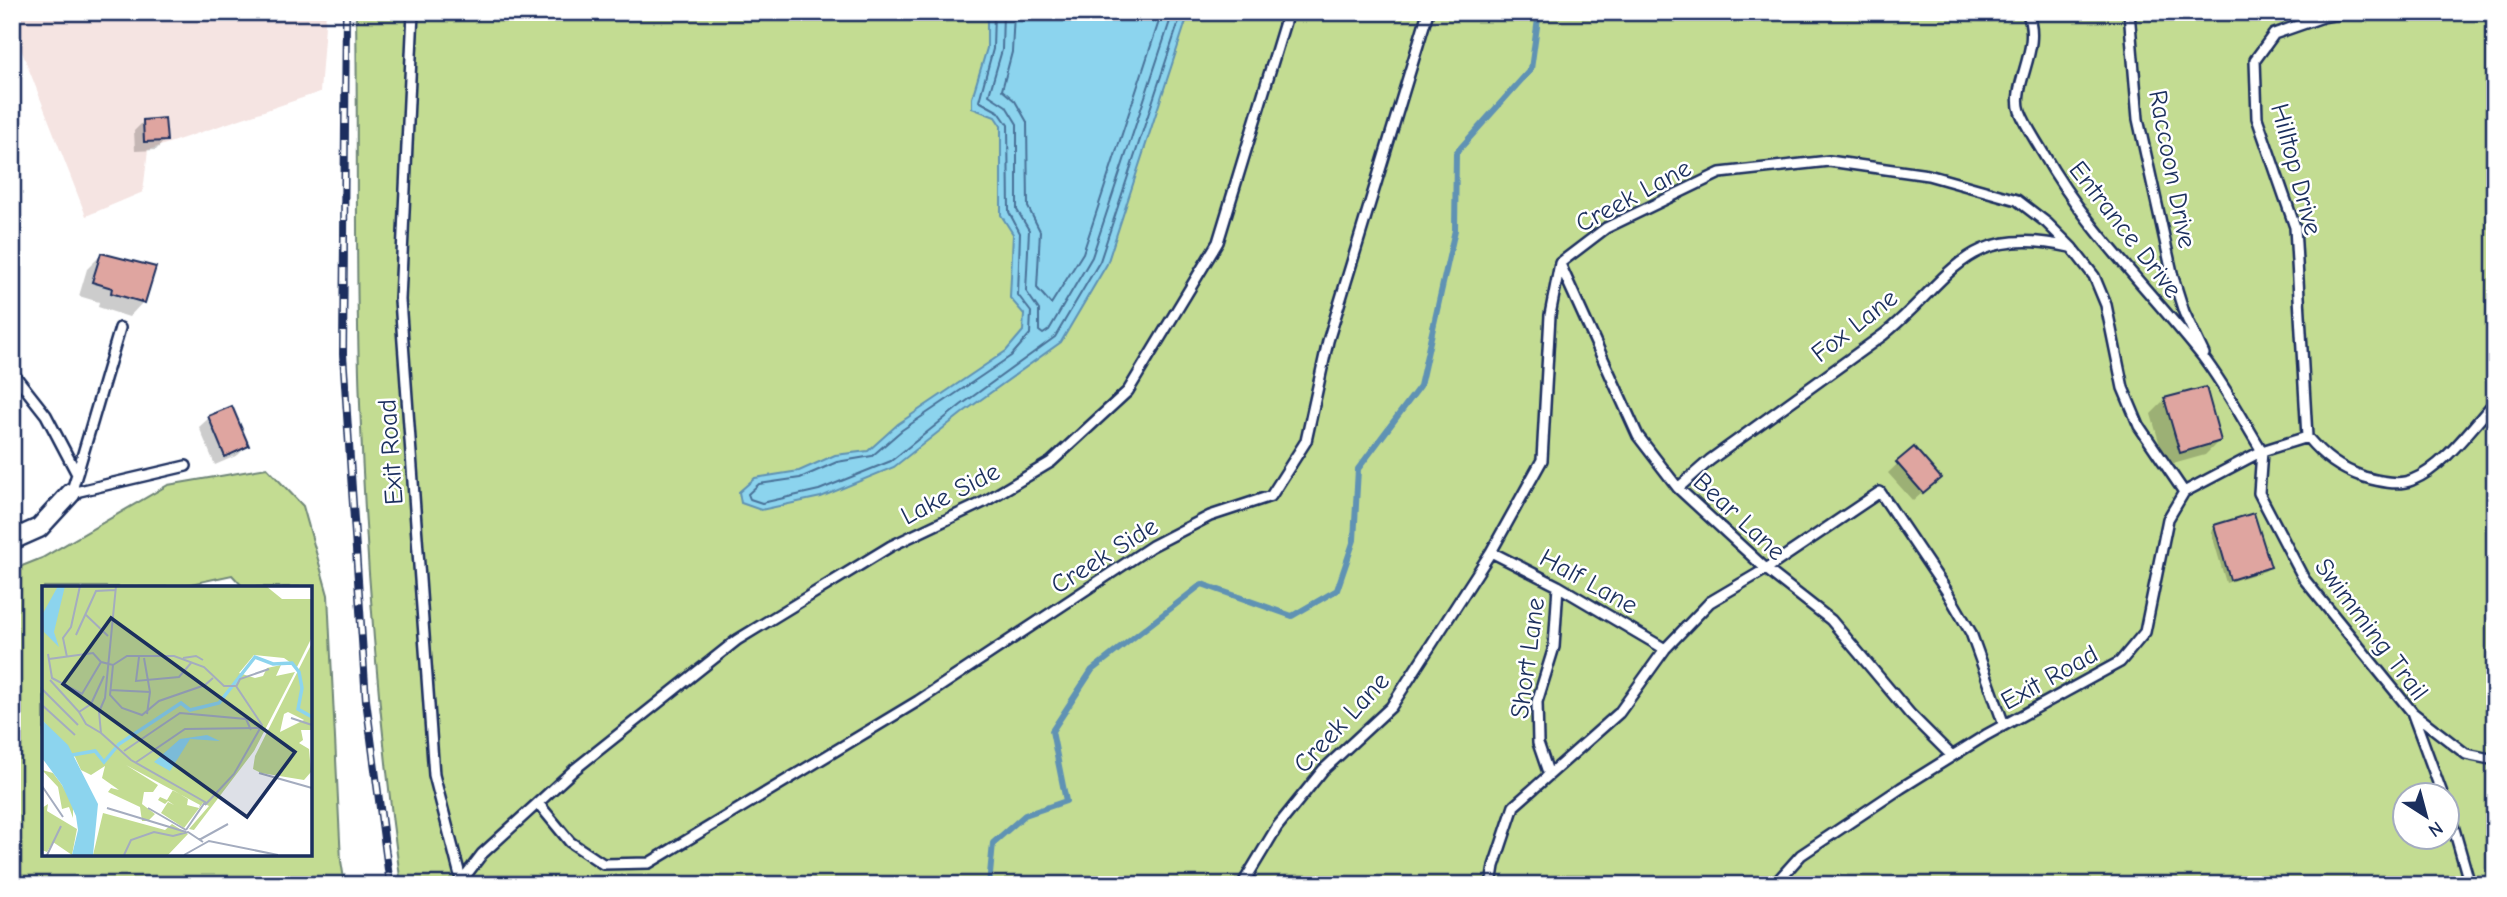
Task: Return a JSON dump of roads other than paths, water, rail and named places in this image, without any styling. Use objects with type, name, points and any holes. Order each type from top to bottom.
[{"type":"street","points":[[12,540],[39,528],[71,493]]},
{"type":"lane","name":"Exit Road","points":[[413,12],[400,300],[434,775],[462,882]]},
{"type":"lane","name":"Lake Side","points":[[462,882],[482,854],[575,769],[737,640],[891,546],[984,502],[1051,462],[1128,391],[1218,242],[1288,12]]},
{"type":"lane","name":"Creek Side","points":[[538,803],[570,842],[603,864],[649,863],[918,701],[1152,547],[1210,516],[1271,496],[1307,441],[1328,341],[1428,12]]},
{"type":"lane","name":"Entrance Drive","points":[[2026,12],[2032,39],[2021,84],[2019,108],[2057,177],[2088,222],[2211,368],[2262,451]]},
{"type":"lane","name":"Raccoon Drive","points":[[2129,12],[2138,119],[2173,277],[2184,312],[2211,368]]},
{"type":"lane","name":"Hilltop Drive","points":[[2307,437],[2295,227],[2257,118],[2255,60],[2273,34],[2323,17],[2349,12]]},
{"type":"lane","name":"Creek Lane","points":[[1242,885],[1277,827],[1323,770],[1391,707],[1491,552],[1542,460],[1550,315],[1560,263],[1606,228],[1720,173],[1829,161],[1928,175],[2017,200],[2047,223],[2072,248],[2094,276],[2106,305],[2123,388],[2139,426],[2184,492]]},
{"type":"lane","name":"Fox Lane","points":[[1678,488],[1742,436],[1883,335],[1908,314],[1953,266],[1980,250],[2011,241],[2041,241],[2072,248]]},
{"type":"lane","name":"Bear Lane","points":[[1560,263],[1638,436],[1678,488],[1766,569],[1831,620],[1910,715],[1952,756]]},
{"type":"lane","points":[[71,493],[120,328]]},
{"type":"lane","points":[[13,373],[46,415],[77,474]]},
{"type":"lane","points":[[2184,492],[2262,451],[2307,437],[2323,455],[2344,470],[2382,482],[2411,481],[2436,466],[2495,402]]},
{"type":"lane","name":"Swimming Trail","points":[[2262,451],[2259,493],[2304,579],[2412,712],[2438,782]]},
{"type":"lane","points":[[71,493],[186,466]]},
{"type":"lane","points":[[1491,885],[1494,866],[1514,806],[1619,713],[1665,649],[1710,602],[1766,569],[1881,492],[1971,633],[2004,725]]},
{"type":"lane","name":"Exit Road","points":[[1774,885],[1801,855],[1952,756],[2120,662],[2145,632],[2168,519],[2184,492]]},
{"type":"lane","name":"Half Lane","points":[[1491,552],[1558,586],[1665,649]]},
{"type":"lane","name":"Short Lane","points":[[1549,775],[1538,743],[1537,702],[1554,647],[1558,586]]},
{"type":"lane","points":[[2412,712],[2466,754],[2495,760]]},
{"type":"lane","points":[[2461,852],[2470,885]]},
{"type":"water","points":[[987,12],[1189,12],[1107,264],[1061,342],[965,411],[894,467],[821,497],[761,510],[741,503],[739,492],[755,478],[799,471],[835,455],[868,451],[898,424],[1006,351],[1023,331],[1024,314],[1010,298],[1013,234],[1001,215],[1001,126],[995,117],[972,108],[972,98],[987,48]]},
{"type":"waterway","points":[[989,885],[993,843],[1025,815],[1066,801],[1052,731],[1092,670],[1202,584],[1292,616],[1337,590],[1354,540],[1358,469],[1420,386],[1455,230],[1456,153],[1531,69],[1539,12]]},
{"type":"railway","points":[[346,12],[343,354],[366,700],[390,885]]}]
